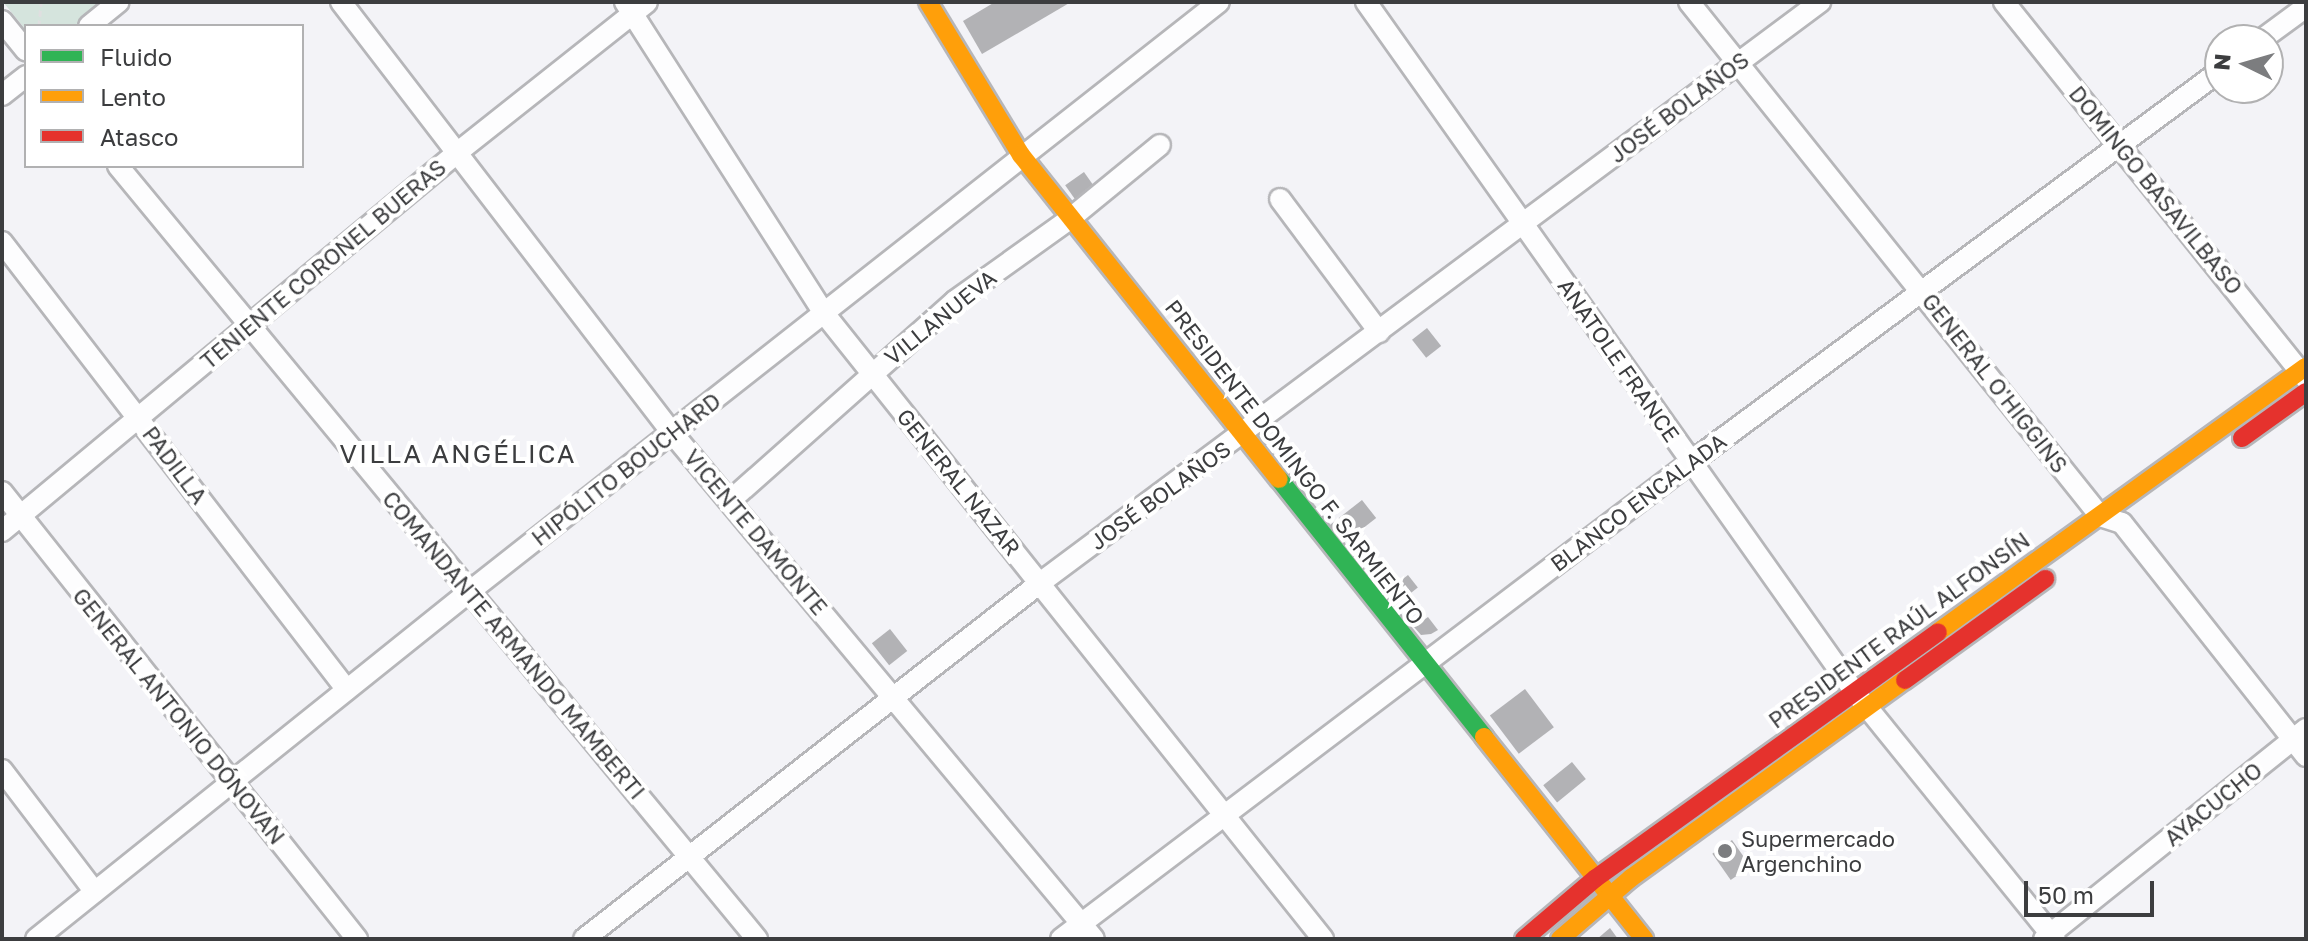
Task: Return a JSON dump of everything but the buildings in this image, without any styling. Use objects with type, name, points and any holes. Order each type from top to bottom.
[{"type":"main road","name":"PRESIDENTE DOMINGO F. SARMIENTO","points":[[928,2],[1021,155],[1644,939]]},
{"type":"main road","name":"PRESIDENTE RAÚL ALFONSÍN","points":[[1524,939],[1596,878],[1854,691],[2116,522],[2304,372]]},
{"type":"main road","points":[[2220,453],[2306,392]]},
{"type":"main road","name":"PRESIDENTE RAÚL ALFONSÍN","points":[[1560,939],[1610,895],[2058,569]]},
{"type":"street","points":[[92,24],[119,2]]},
{"type":"street","name":"VICENTE DAMONTE","points":[[341,2],[673,434],[1087,931]]},
{"type":"street","name":"HIPÓLITO BOUCHARD","points":[[36,939],[469,592],[1219,2]]},
{"type":"street","name":"ANATOLE FRANCE","points":[[1366,2],[1854,691],[2050,937]]},
{"type":"street","name":"GENERAL O'HIGGINS","points":[[1689,2],[1921,291],[2299,734],[2306,756]]},
{"type":"street","name":"JOSÉ BOLAÑOS","points":[[584,939],[1040,583],[1820,2]]},
{"type":"street","name":"DOMINGO BASAVILBASO","points":[[2004,2],[2304,372]]},
{"type":"street","name":"TENIENTE CORONEL BUERAS","points":[[2,531],[635,6]]},
{"type":"street","name":"GENERAL NAZAR","points":[[635,6],[823,312],[1323,939]]},
{"type":"street","points":[[2283,24],[2306,7]]},
{"type":"street","points":[[2,21],[24,48]]},
{"type":"street","points":[[2,95],[24,78]]},
{"type":"street","name":"BLANCO ENCALADA","points":[[1061,939],[1087,931],[1222,816],[1424,662],[2204,83]]},
{"type":"street","name":"VILLANUEVA","points":[[731,500],[955,301],[1071,218],[1160,145]]},
{"type":"street","name":"COMANDANTE ARMANDO MAMBERTI","points":[[120,168],[251,323],[757,939]]},
{"type":"street","points":[[1280,199],[1379,332]]},
{"type":"street","name":"PADILLA","points":[[2,242],[347,690]]},
{"type":"street","name":"GENERAL ANTONIO DÓNOVAN","points":[[2,492],[357,939]]},
{"type":"street","name":"AYACUCHO","points":[[2050,937],[2299,734]]},
{"type":"street","points":[[2,770],[95,892]]},
{"type":"path","points":[[39,24],[41,2]]},
{"type":"shaded area","points":[[3,2],[104,2],[76,24],[24,24],[24,28]]},
{"type":"traffic: fast","points":[[1279,479],[1484,737]]},
{"type":"traffic: slow","points":[[928,2],[1021,155],[1279,479]]},
{"type":"traffic: slow","points":[[1938,632],[2306,367]]},
{"type":"traffic: slow","points":[[1560,939],[1631,878],[1905,680]]},
{"type":"traffic: slow","points":[[1484,737],[1644,939]]},
{"type":"traffic: jam","points":[[2242,438],[2306,392]]},
{"type":"traffic: jam","points":[[1905,680],[2045,579]]},
{"type":"traffic: jam","points":[[1524,939],[1596,878],[1938,632]]},
{"type":"place","name":"Supermercado Argenchino","points":[[1725,851]]},
{"type":"district","name":"VILLA ANGÉLICA","points":[[458,454]]}]
